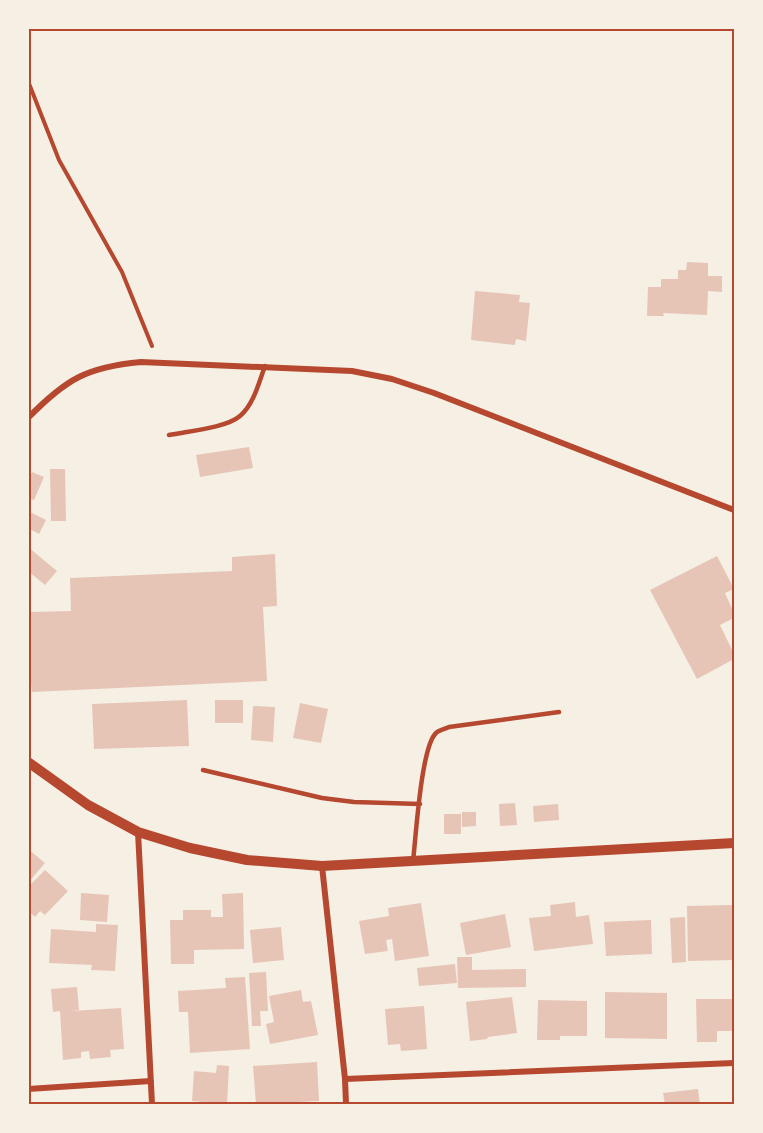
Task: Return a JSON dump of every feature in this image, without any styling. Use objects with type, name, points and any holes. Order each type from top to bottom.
[{"type":"street","points":[[28,418],[51,395],[78,376],[109,365],[159,362],[352,371],[392,379],[434,393],[735,510]]},
{"type":"street","points":[[28,762],[88,805],[138,832],[190,848],[247,860],[322,866],[735,843]]},
{"type":"street","points":[[138,832],[152,1104]]},
{"type":"street","points":[[322,866],[346,1104]]},
{"type":"street","points":[[345,1079],[735,1063]]},
{"type":"street","points":[[28,1089],[151,1082]]},
{"type":"lane","points":[[169,435],[231,422],[241,415],[255,394],[265,366]]},
{"type":"lane","points":[[413,861],[424,761],[436,733],[448,727],[559,712]]},
{"type":"lane","points":[[203,770],[322,798],[354,802],[420,804]]},
{"type":"path","points":[[28,81],[59,160],[122,272],[159,362]]},
{"type":"building","points":[[687,262],[708,263],[708,276],[722,276],[722,292],[708,291],[707,315],[663,313],[664,316],[647,316],[648,287],[661,287],[661,279],[678,279],[678,270],[686,270]]},
{"type":"building","points":[[475,291],[520,295],[519,302],[530,303],[526,341],[516,339],[515,345],[471,340]]},
{"type":"building","points":[[249,447],[253,468],[200,477],[196,455]]},
{"type":"building","points":[[50,469],[65,469],[66,521],[51,521]]},
{"type":"building","points":[[32,472],[44,477],[34,500],[28,498],[28,481]]},
{"type":"building","points":[[28,511],[46,520],[39,534],[28,528]]},
{"type":"building","points":[[28,547],[57,571],[45,585],[28,571]]},
{"type":"building","points":[[275,554],[277,606],[263,607],[267,681],[32,692],[31,683],[28,683],[28,597],[30,597],[31,612],[71,611],[70,578],[232,571],[232,557]]},
{"type":"building","points":[[717,556],[734,589],[725,593],[734,618],[720,625],[734,654],[734,659],[697,679],[650,590]]},
{"type":"building","points":[[187,700],[189,746],[94,749],[92,704]]},
{"type":"building","points":[[215,700],[243,700],[243,723],[215,723]]},
{"type":"building","points":[[300,703],[328,709],[321,743],[293,738]]},
{"type":"building","points":[[253,706],[275,707],[273,742],[251,740]]},
{"type":"building","points":[[515,803],[517,825],[500,826],[499,804]]},
{"type":"building","points":[[558,804],[559,820],[534,822],[533,806]]},
{"type":"building","points":[[462,812],[476,812],[476,826],[462,827]]},
{"type":"building","points":[[444,814],[461,814],[461,834],[444,834]]},
{"type":"building","points":[[28,849],[45,863],[28,883]]},
{"type":"building","points":[[45,870],[68,891],[45,915],[40,911],[35,917],[28,910],[28,887]]},
{"type":"building","points":[[81,893],[109,895],[107,922],[80,920]]},
{"type":"building","points":[[243,893],[244,949],[194,950],[194,964],[171,964],[170,920],[183,920],[183,910],[211,910],[211,917],[223,917],[222,894]]},
{"type":"building","points":[[575,902],[576,917],[589,915],[593,944],[534,951],[529,918],[551,916],[550,905]]},
{"type":"building","points":[[421,903],[429,956],[395,961],[392,939],[386,940],[388,951],[365,954],[359,921],[389,916],[388,908]]},
{"type":"building","points":[[732,905],[734,960],[688,961],[687,906]]},
{"type":"building","points":[[505,914],[511,947],[466,955],[460,923]]},
{"type":"building","points":[[685,917],[686,962],[672,963],[670,918]]},
{"type":"building","points":[[651,920],[652,954],[606,956],[604,922]]},
{"type":"building","points":[[96,924],[118,925],[115,971],[91,970],[92,965],[49,963],[51,929],[96,932]]},
{"type":"building","points":[[281,927],[284,960],[253,963],[250,930]]},
{"type":"building","points":[[457,957],[472,957],[472,970],[526,969],[526,987],[458,988]]},
{"type":"building","points":[[455,964],[457,983],[419,986],[417,968]]},
{"type":"building","points":[[266,972],[268,1011],[260,1011],[261,1026],[252,1026],[249,973]]},
{"type":"building","points":[[245,977],[250,1049],[190,1053],[188,1012],[179,1012],[178,991],[226,988],[225,978]]},
{"type":"building","points":[[77,987],[79,1010],[71,1011],[121,1008],[124,1049],[110,1050],[111,1057],[90,1059],[89,1051],[81,1052],[81,1058],[63,1060],[60,1011],[53,1012],[51,989]]},
{"type":"building","points":[[301,990],[303,1002],[311,1001],[318,1035],[270,1044],[266,1024],[274,1022],[269,996]]},
{"type":"building","points":[[605,992],[667,993],[667,1039],[605,1038]]},
{"type":"building","points":[[512,997],[517,1033],[470,1041],[466,1002]]},
{"type":"building","points":[[696,999],[734,999],[734,1031],[717,1031],[717,1042],[697,1042]]},
{"type":"building","points":[[538,1000],[587,1001],[587,1036],[560,1036],[560,1040],[537,1040]]},
{"type":"building","points":[[424,1006],[427,1049],[401,1051],[400,1044],[388,1045],[385,1009]]},
{"type":"building","points":[[317,1062],[319,1101],[256,1104],[253,1066]]},
{"type":"building","points":[[217,1065],[229,1066],[227,1104],[192,1101],[194,1071],[216,1073]]},
{"type":"building","points":[[698,1089],[700,1104],[665,1104],[663,1093]]}]
